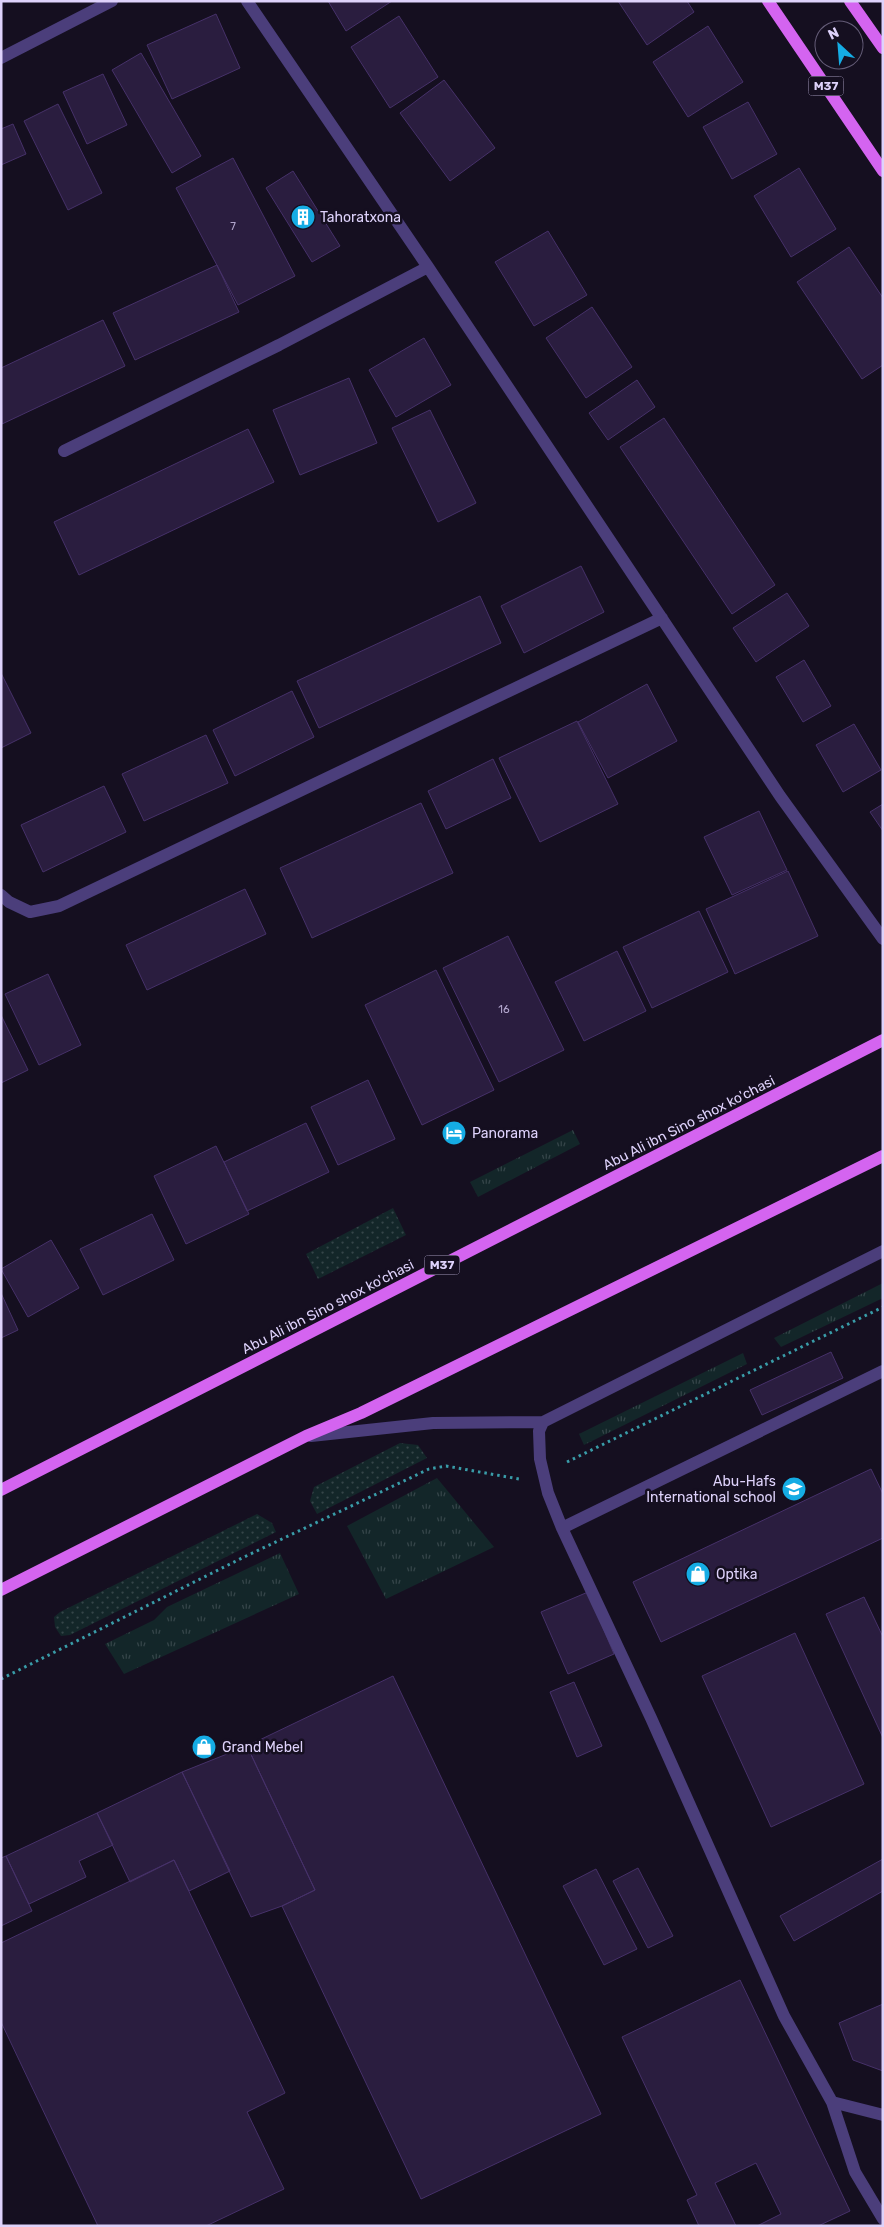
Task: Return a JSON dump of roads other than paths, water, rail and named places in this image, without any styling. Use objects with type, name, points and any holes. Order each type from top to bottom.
[{"type":"main road","name":"M37","points":[[768,1],[883,171]]},
{"type":"main road","points":[[850,1],[883,48]]},
{"type":"main road","name":"Abu Ali ibn Sino shox ko'chasi","points":[[1,1490],[883,1040]]},
{"type":"main road","points":[[1,1590],[306,1436],[362,1413],[883,1156]]},
{"type":"street","points":[[1,58],[112,1]]},
{"type":"street","points":[[247,1],[428,267],[780,796],[883,939]]},
{"type":"street","points":[[64,450],[279,345],[428,267]]},
{"type":"street","points":[[1,895],[9,902],[30,912],[59,906],[662,618]]},
{"type":"street","points":[[306,1436],[432,1423],[544,1422],[883,1251]]},
{"type":"street","points":[[562,1528],[883,1371]]},
{"type":"street","points":[[544,1422],[538,1431],[543,1473],[548,1493],[562,1528],[651,1718],[784,2016],[832,2102],[855,2172],[883,2219]]},
{"type":"street","points":[[832,2102],[883,2115]]},
{"type":"place","name":"Tahoratxona","points":[[303,217]]},
{"type":"place","name":"Panorama","points":[[454,1133]]},
{"type":"place","name":"Abu-Hafs International school","points":[[794,1489]]},
{"type":"place","name":"Optika","points":[[698,1574]]},
{"type":"place","name":"Grand Mebel","points":[[204,1747]]}]
